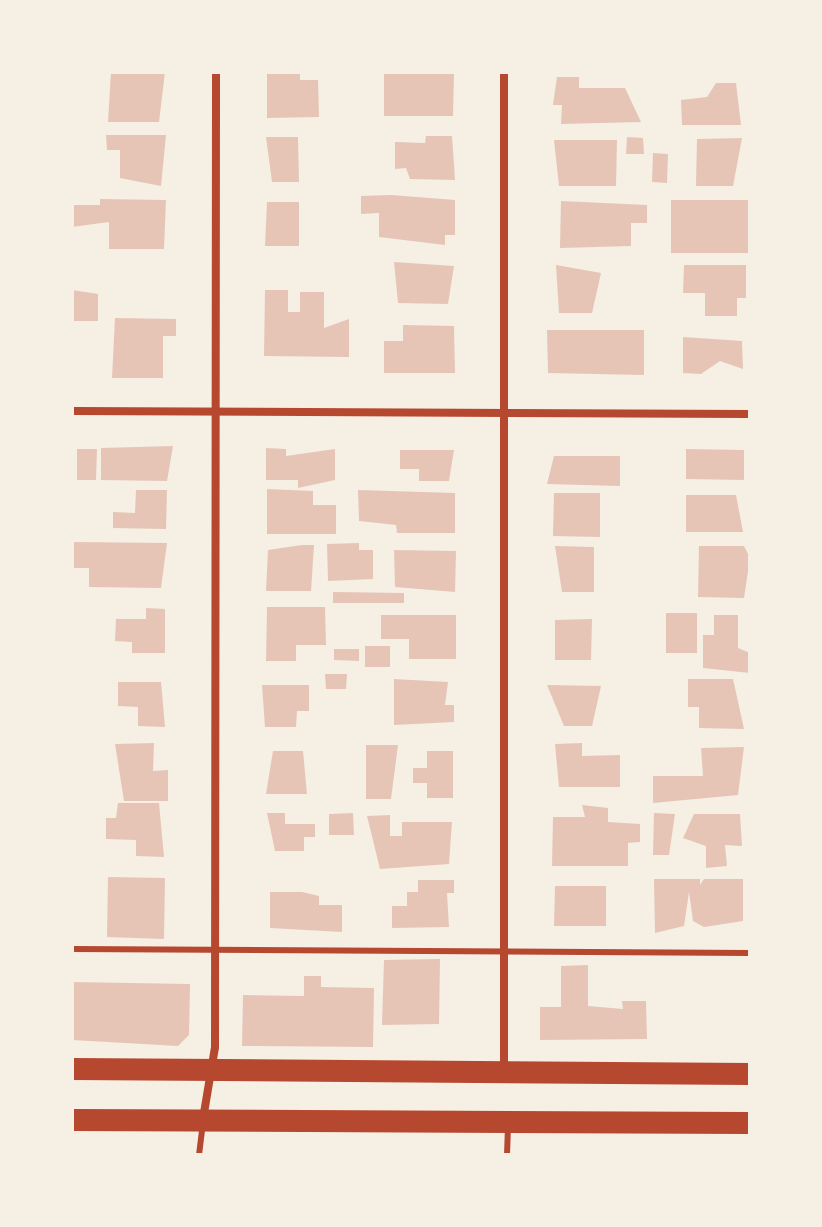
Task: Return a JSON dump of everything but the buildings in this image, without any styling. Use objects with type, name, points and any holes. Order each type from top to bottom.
[{"type":"highway","points":[[72,1069],[750,1074]]},
{"type":"highway","points":[[72,1082],[105,1069]]},
{"type":"highway","points":[[72,1120],[750,1123]]},
{"type":"street","points":[[203,1120],[215,1070],[216,72]]},
{"type":"street","points":[[504,72],[504,1073]]},
{"type":"street","points":[[72,411],[750,414]]},
{"type":"lane","points":[[72,949],[750,953]]},
{"type":"lane","points":[[199,1155],[203,1120]]},
{"type":"lane","points":[[507,1155],[508,1122]]}]
